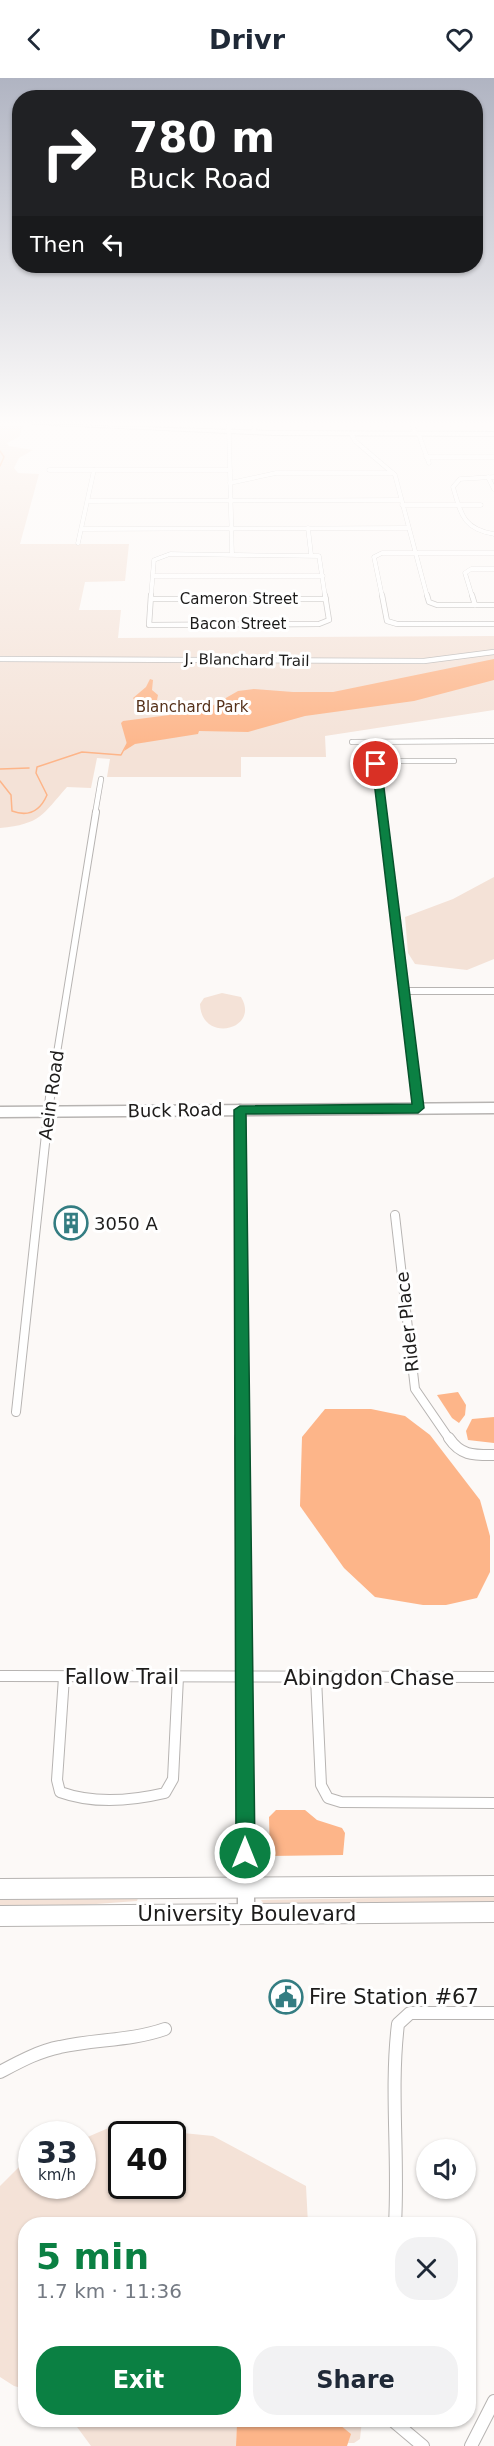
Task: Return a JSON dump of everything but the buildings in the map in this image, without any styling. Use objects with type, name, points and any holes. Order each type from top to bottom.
[{"type":"main road","name":"University Boulevard","points":[[0,1889],[494,1886]]},
{"type":"main road","name":"University Boulevard","points":[[0,1916],[494,1912]]},
{"type":"street","points":[[78,543],[80,535]]},
{"type":"street","points":[[232,535],[232,554]]},
{"type":"street","points":[[309,535],[311,554]]},
{"type":"street","points":[[410,535],[429,602],[432,604],[494,604]]},
{"type":"street","points":[[494,553],[377,554],[374,557],[387,621],[391,623],[494,624]]},
{"type":"street","points":[[151,599],[154,560],[159,556],[311,554],[321,558],[326,599]]},
{"type":"street","points":[[475,604],[465,573],[471,569],[494,569]]},
{"type":"street","points":[[153,576],[323,576]]},
{"type":"street","name":"Cameron Street","points":[[151,599],[326,599]]},
{"type":"street","name":"Bacon Street","points":[[151,599],[149,625],[326,623],[329,620],[326,599]]},
{"type":"street","name":"J. Blanchard Trail","points":[[0,660],[432,661],[494,652]]},
{"type":"street","points":[[352,742],[494,741]]},
{"type":"street","points":[[418,1108],[376,764],[385,761],[454,760]]},
{"type":"street","name":"Aein Road","points":[[16,1412],[47,1112],[100,779]]},
{"type":"street","points":[[404,991],[494,991]]},
{"type":"street","name":"Buck Road","points":[[0,1112],[494,1108]]},
{"type":"street","points":[[240,1110],[246,1914]]},
{"type":"street","name":"Rider Place","points":[[395,1215],[415,1389],[456,1449],[469,1455],[494,1455]]},
{"type":"street","name":"Fallow Trail","points":[[0,1676],[244,1678]]},
{"type":"street","points":[[64,1677],[57,1780],[60,1792],[72,1798],[149,1798],[165,1793],[173,1779],[178,1677]]},
{"type":"street","name":"Abingdon Chase","points":[[244,1678],[494,1677]]},
{"type":"street","points":[[316,1678],[321,1785],[328,1798],[341,1802],[494,1803]]},
{"type":"street","points":[[395,2217],[398,2178],[395,2050],[398,2024],[410,2013],[494,2013]]},
{"type":"street","points":[[0,2072],[26,2058],[66,2045],[137,2038],[165,2029]]},
{"type":"street","points":[[471,2446],[480,2424],[494,2401]]},
{"type":"street","points":[[400,2427],[423,2446]]},
{"type":"green space","name":"Blanchard Park","points":[[0,535],[23,535],[20,544],[129,544],[125,581],[85,582],[79,610],[121,610],[118,638],[494,636],[494,710],[325,736],[326,757],[241,757],[241,777],[107,777],[110,759],[97,758],[91,788],[67,787],[46,811],[33,821],[0,828]]},
{"type":"green space","points":[[494,877],[494,959],[467,970],[415,964],[408,953],[405,917],[453,899]]},
{"type":"green space","points":[[222,993],[241,997],[245,1008],[243,1018],[228,1028],[219,1028],[210,1024],[203,1017],[200,1004],[204,998]]},
{"type":"green space","points":[[494,1896],[494,1902],[264,1904],[261,1900]]},
{"type":"green space","points":[[138,1898],[137,1901],[69,1906],[0,1906],[0,1899]]},
{"type":"green space","points":[[108,2128],[108,2199],[186,2199],[186,2133],[213,2136],[306,2186],[308,2217],[18,2217],[18,2387],[0,2377],[0,2186],[18,2168],[18,2199],[96,2199],[96,2133]]},
{"type":"green space","points":[[77,2427],[237,2427],[236,2446],[91,2446]]},
{"type":"green space","points":[[342,2427],[361,2427],[360,2439],[354,2443],[348,2443],[350,2434]]},
{"type":"shaded area","points":[[494,659],[494,680],[414,701],[305,716],[248,732],[199,731],[198,734],[135,744],[124,751],[127,744],[121,723],[123,721],[185,713],[198,714],[238,691],[254,689],[333,692]]},
{"type":"shaded area","points":[[150,679],[153,680],[152,690],[158,695],[157,700],[148,704],[136,702],[133,698],[146,687]]},
{"type":"shaded area","points":[[458,1392],[466,1405],[465,1415],[459,1423],[452,1418],[437,1395]]},
{"type":"shaded area","points":[[325,1409],[371,1409],[405,1416],[430,1435],[480,1500],[490,1536],[490,1572],[477,1598],[446,1605],[423,1605],[375,1597],[344,1568],[300,1506],[302,1437]]},
{"type":"shaded area","points":[[494,1417],[494,1443],[468,1440],[466,1431],[472,1419]]},
{"type":"shaded area","points":[[276,1810],[305,1810],[317,1820],[342,1828],[345,1833],[343,1855],[270,1856],[269,1817]]},
{"type":"shaded area","points":[[237,2427],[342,2427],[351,2434],[347,2446],[236,2446]]},
{"type":"waterway","points":[[0,781],[11,795],[12,811],[28,813],[37,809],[47,795],[36,773],[37,767],[82,752],[121,755],[128,742]]},
{"type":"waterway","points":[[0,769],[29,768]]},
{"type":"place","name":"3050 A","points":[[71,1223]]},
{"type":"place","name":"Fire Station #67","points":[[286,1997]]},
{"type":"route","points":[[245,1853],[240,1110],[418,1108],[376,764]]}]
